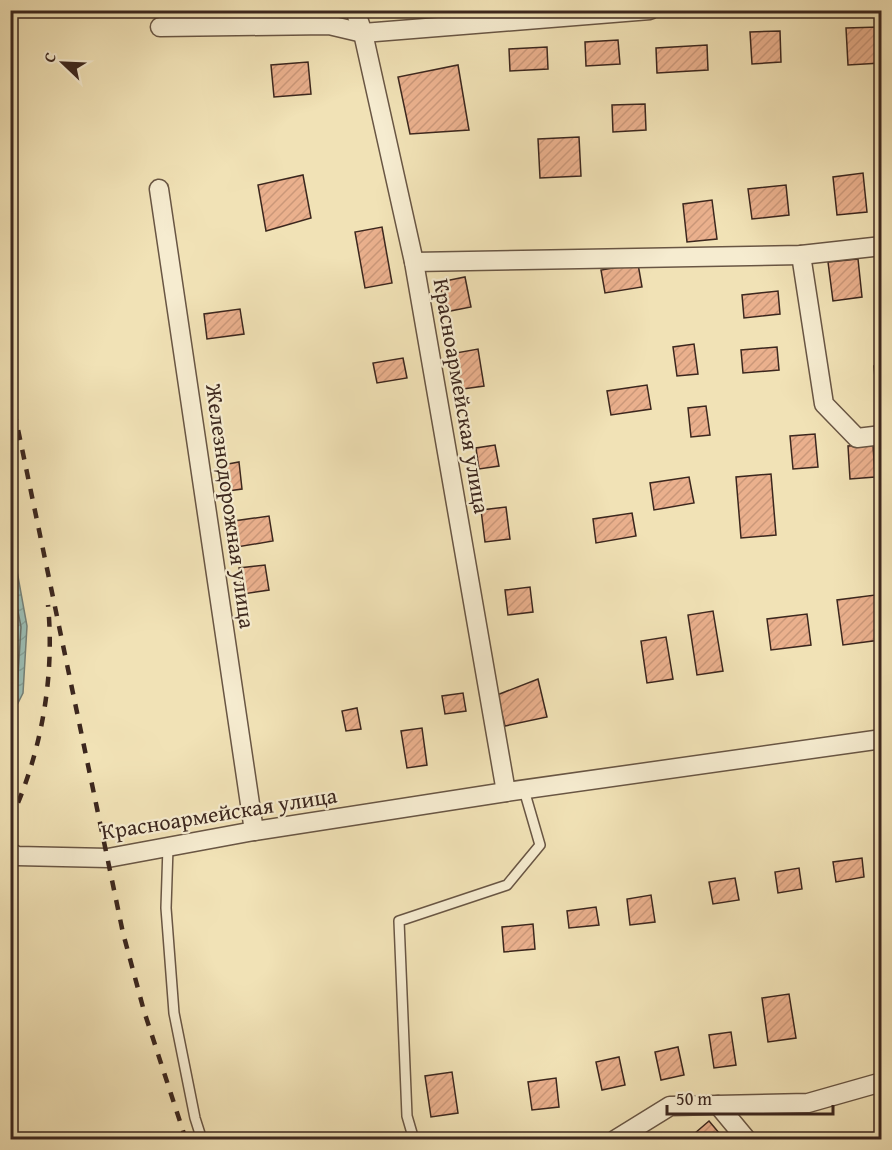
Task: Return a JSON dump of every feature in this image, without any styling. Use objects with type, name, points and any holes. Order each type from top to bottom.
[{"type":"street","name":"Красноармейская улица","points":[[355,10],[363,33],[414,262],[515,791]]},
{"type":"street","points":[[160,27],[329,25],[363,33],[650,10]]},
{"type":"street","name":"Железнодорожная улица","points":[[159,189],[255,831]]},
{"type":"street","points":[[414,262],[801,255],[882,246]]},
{"type":"street","points":[[801,255],[824,404],[857,438],[882,435]]},
{"type":"street","name":"Красноармейская улица","points":[[10,852],[17,856],[108,858],[255,831],[882,738]]},
{"type":"street","points":[[615,1140],[670,1106],[808,1102],[882,1082]]},
{"type":"street","points":[[718,1105],[747,1140]]},
{"type":"lane","points":[[414,1140],[407,1116],[399,921],[507,885],[540,845],[515,791]]},
{"type":"lane","points":[[168,847],[166,908],[174,1013],[195,1118],[202,1140]]},
{"type":"water","points":[[11,538],[27,626],[23,693],[11,717]]},
{"type":"building","points":[[879,27],[881,63],[848,65],[846,28]]},
{"type":"building","points":[[780,31],[781,62],[752,64],[750,32]]},
{"type":"building","points":[[618,40],[620,64],[586,66],[585,42]]},
{"type":"building","points":[[707,45],[708,70],[657,73],[656,48]]},
{"type":"building","points":[[547,47],[548,69],[510,71],[509,49]]},
{"type":"building","points":[[308,62],[311,94],[274,97],[271,65]]},
{"type":"building","points":[[458,65],[469,130],[410,134],[398,77]]},
{"type":"building","points":[[645,104],[646,130],[613,132],[612,105]]},
{"type":"building","points":[[579,137],[581,176],[540,178],[538,139]]},
{"type":"building","points":[[863,173],[867,212],[837,215],[833,177]]},
{"type":"building","points":[[303,175],[311,218],[266,231],[258,185]]},
{"type":"building","points":[[786,185],[789,215],[752,219],[748,189]]},
{"type":"building","points":[[712,200],[717,239],[687,242],[683,204]]},
{"type":"building","points":[[382,227],[392,283],[365,288],[355,232]]},
{"type":"building","points":[[858,259],[862,297],[833,301],[828,262]]},
{"type":"building","points":[[638,264],[642,287],[605,293],[601,270]]},
{"type":"building","points":[[465,277],[471,307],[445,312],[440,282]]},
{"type":"building","points":[[778,291],[780,314],[744,318],[742,295]]},
{"type":"building","points":[[240,309],[244,334],[207,339],[204,314]]},
{"type":"building","points":[[694,344],[698,374],[677,376],[673,347]]},
{"type":"building","points":[[777,347],[779,370],[743,373],[741,350]]},
{"type":"building","points":[[478,349],[484,386],[456,390],[450,354]]},
{"type":"building","points":[[403,358],[407,378],[377,383],[373,363]]},
{"type":"building","points":[[874,366],[882,366],[882,389],[876,390]]},
{"type":"building","points":[[647,385],[651,409],[611,415],[607,391]]},
{"type":"building","points":[[706,406],[710,435],[691,437],[688,408]]},
{"type":"building","points":[[815,434],[818,467],[793,469],[790,436]]},
{"type":"building","points":[[873,444],[875,477],[850,479],[848,446]]},
{"type":"building","points":[[495,445],[499,466],[479,469],[476,448]]},
{"type":"building","points":[[239,462],[242,489],[221,492],[217,466]]},
{"type":"building","points":[[771,474],[776,535],[741,538],[736,477]]},
{"type":"building","points":[[689,477],[694,503],[654,510],[650,483]]},
{"type":"building","points":[[506,507],[510,539],[485,542],[481,510]]},
{"type":"building","points":[[632,513],[636,536],[596,543],[593,519]]},
{"type":"building","points":[[269,516],[273,541],[237,547],[234,521]]},
{"type":"building","points":[[265,565],[269,590],[243,594],[239,568]]},
{"type":"building","points":[[530,587],[533,612],[508,615],[505,590]]},
{"type":"building","points":[[875,595],[880,640],[843,645],[837,600]]},
{"type":"building","points":[[713,611],[723,671],[697,675],[688,615]]},
{"type":"building","points":[[807,614],[811,645],[771,650],[767,619]]},
{"type":"building","points":[[666,637],[673,679],[647,683],[641,641]]},
{"type":"building","points":[[538,679],[547,717],[505,726],[497,695]]},
{"type":"building","points":[[463,693],[466,711],[445,714],[442,696]]},
{"type":"building","points":[[357,708],[361,729],[346,731],[342,711]]},
{"type":"building","points":[[422,728],[427,765],[407,768],[401,731]]},
{"type":"building","points":[[862,858],[864,877],[836,882],[833,862]]},
{"type":"building","points":[[799,868],[802,889],[778,893],[775,872]]},
{"type":"building","points":[[735,878],[739,900],[713,904],[709,882]]},
{"type":"building","points":[[651,895],[655,922],[630,925],[627,899]]},
{"type":"building","points":[[596,907],[599,925],[569,928],[567,911]]},
{"type":"building","points":[[533,924],[535,949],[504,952],[502,927]]},
{"type":"building","points":[[789,994],[796,1038],[768,1042],[762,998]]},
{"type":"building","points":[[731,1032],[736,1065],[714,1068],[709,1035]]},
{"type":"building","points":[[678,1047],[684,1075],[661,1080],[655,1052]]},
{"type":"building","points":[[619,1057],[625,1085],[602,1090],[596,1062]]},
{"type":"building","points":[[452,1072],[458,1113],[431,1117],[425,1076]]},
{"type":"building","points":[[556,1078],[559,1107],[532,1110],[528,1082]]},
{"type":"building","points":[[709,1121],[725,1140],[687,1140]]},
{"type":"railway","points":[[10,391],[123,933],[144,1011],[186,1140]]},
{"type":"railway","points":[[10,821],[30,770],[43,716],[49,660],[48,605]]}]
